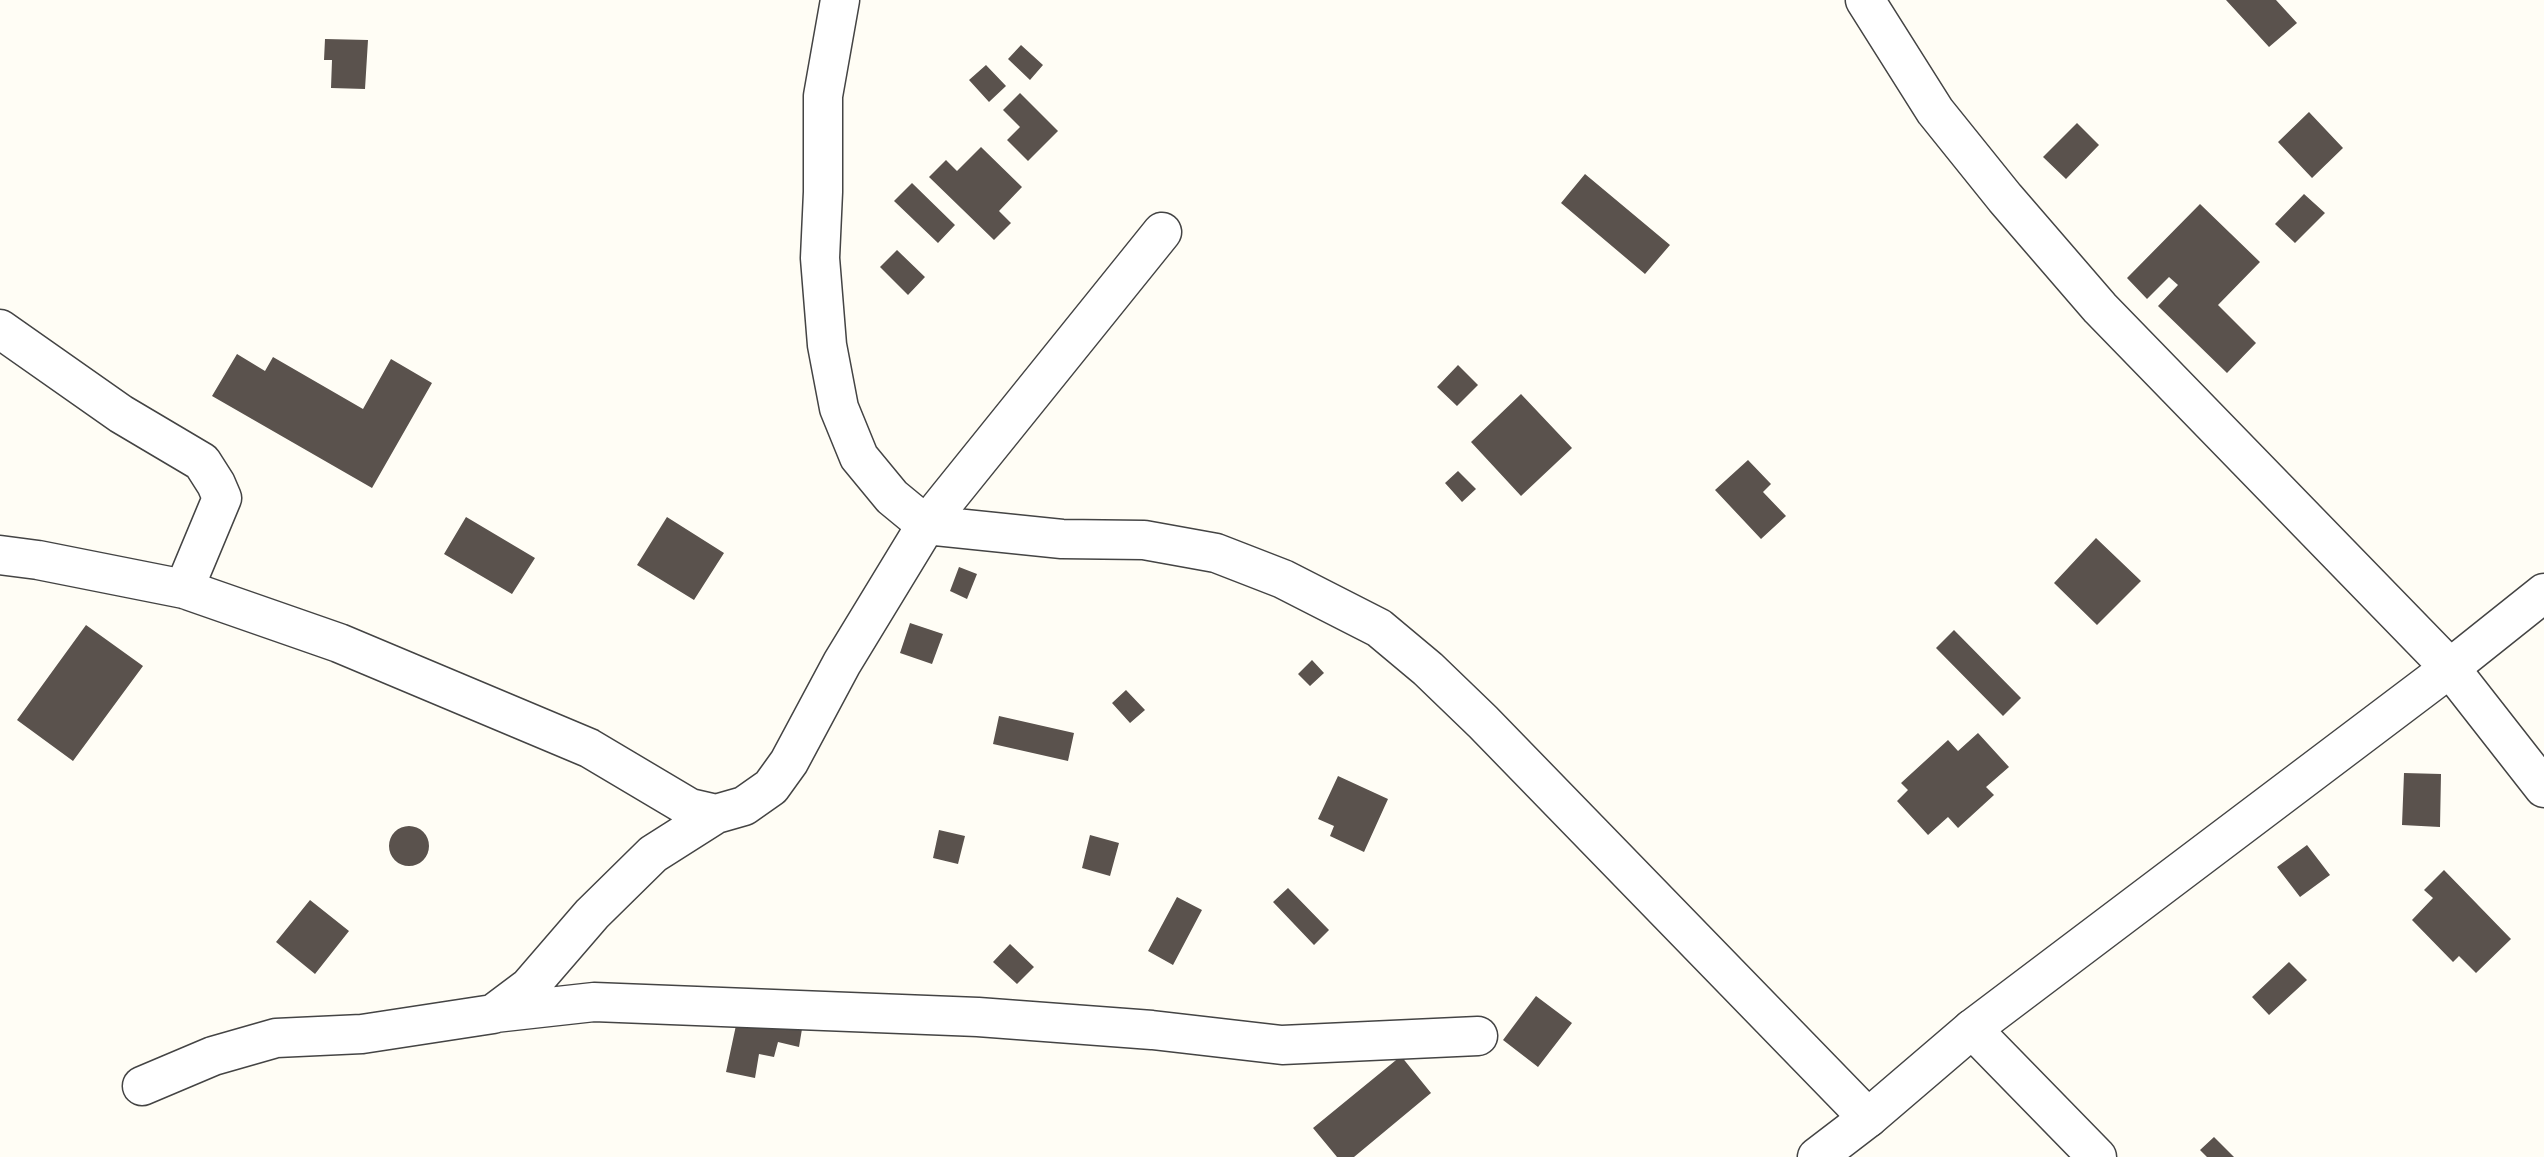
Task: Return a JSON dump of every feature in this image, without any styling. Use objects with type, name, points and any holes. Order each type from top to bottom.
[{"type":"street","points":[[840,0],[823,96],[820,258],[827,345],[839,408],[859,457],[891,497],[926,525],[1062,539],[1144,540],[1216,553],[1283,579],[1378,628],[1428,669],[1483,722],[1868,1118]]},
{"type":"street","points":[[1865,0],[1935,111],[2005,198],[2100,308],[2450,668],[2544,788]]},
{"type":"street","points":[[493,1014],[529,987],[592,914],[653,854],[716,814],[744,806],[771,787],[789,762],[842,663],[926,525],[1162,232]]},
{"type":"street","points":[[0,329],[121,414],[202,462],[222,498],[184,589]]},
{"type":"street","points":[[0,555],[184,589],[339,643],[589,748],[691,808],[716,814]]},
{"type":"street","points":[[1817,1157],[1868,1118],[1972,1029],[2450,668],[2544,593]]},
{"type":"street","points":[[142,1086],[213,1056],[276,1038],[362,1034],[594,1002],[978,1017],[1152,1030],[1282,1045],[1478,1036]]},
{"type":"street","points":[[1972,1029],[2097,1157]]},
{"type":"building","points":[[2226,0],[2276,0],[2297,23],[2269,47]]},
{"type":"building","points":[[325,39],[368,40],[365,89],[331,88],[332,60],[324,60]]},
{"type":"building","points":[[1021,45],[1043,65],[1030,80],[1008,59]]},
{"type":"building","points":[[986,65],[1006,86],[989,102],[969,80]]},
{"type":"building","points":[[1020,93],[1058,131],[1028,161],[1007,140],[1020,127],[1003,110]]},
{"type":"building","points":[[2309,112],[2343,148],[2312,178],[2278,142]]},
{"type":"building","points":[[2077,123],[2099,145],[2066,179],[2043,157]]},
{"type":"building","points":[[981,147],[1022,187],[999,211],[1011,223],[994,240],[929,177],[946,160],[957,171]]},
{"type":"building","points":[[1585,174],[1670,245],[1645,274],[1561,203]]},
{"type":"building","points":[[912,183],[955,225],[938,243],[894,201]]},
{"type":"building","points":[[2304,194],[2325,213],[2295,243],[2275,224]]},
{"type":"building","points":[[2200,204],[2260,262],[2218,305],[2256,343],[2227,373],[2158,306],[2178,285],[2169,277],[2147,299],[2127,278]]},
{"type":"building","points":[[897,250],[925,277],[908,295],[880,267]]},
{"type":"building","points":[[237,354],[265,371],[273,357],[363,409],[391,359],[432,383],[372,488],[212,396]]},
{"type":"building","points":[[1458,365],[1478,385],[1457,406],[1437,387]]},
{"type":"building","points":[[1521,394],[1572,448],[1521,496],[1471,442]]},
{"type":"building","points":[[1748,460],[1771,484],[1763,492],[1786,516],[1761,539],[1715,490]]},
{"type":"building","points":[[1458,471],[1476,489],[1462,502],[1445,483]]},
{"type":"building","points":[[466,517],[535,558],[512,594],[444,554]]},
{"type":"building","points":[[667,517],[724,553],[694,600],[637,565]]},
{"type":"building","points":[[2096,538],[2141,581],[2097,625],[2054,583]]},
{"type":"building","points":[[959,567],[977,574],[967,599],[950,591]]},
{"type":"building","points":[[910,623],[943,634],[932,664],[900,653]]},
{"type":"building","points":[[86,625],[143,666],[73,761],[17,720]]},
{"type":"building","points":[[1954,630],[2021,698],[2003,716],[1936,648]]},
{"type":"building","points":[[1312,660],[1324,673],[1310,686],[1298,674]]},
{"type":"building","points":[[1126,690],[1145,710],[1130,723],[1112,703]]},
{"type":"building","points":[[999,716],[1074,733],[1068,761],[993,744]]},
{"type":"building","points":[[1978,733],[2009,767],[1986,787],[1994,795],[1958,828],[1948,817],[1928,835],[1897,801],[1908,790],[1901,783],[1948,740],[1958,751]]},
{"type":"building","points":[[2404,773],[2441,774],[2440,827],[2402,825]]},
{"type":"building","points":[[1338,776],[1388,799],[1364,852],[1330,836],[1334,826],[1318,819]]},
{"type":"building","points":[[409,826],[423,832],[429,846],[423,860],[409,866],[395,860],[389,846],[395,832]]},
{"type":"building","points":[[939,830],[965,836],[958,864],[933,858]]},
{"type":"building","points":[[1090,835],[1119,843],[1110,876],[1082,868]]},
{"type":"building","points":[[2307,845],[2330,875],[2300,897],[2277,867]]},
{"type":"building","points":[[2444,870],[2511,939],[2476,973],[2459,956],[2453,962],[2412,920],[2433,898],[2424,890]]},
{"type":"building","points":[[1288,888],[1329,930],[1314,945],[1273,902]]},
{"type":"building","points":[[1177,897],[1202,910],[1173,965],[1148,951]]},
{"type":"building","points":[[310,900],[349,931],[315,974],[276,942]]},
{"type":"building","points":[[1010,944],[1034,967],[1017,984],[993,962]]},
{"type":"building","points":[[2289,962],[2307,980],[2269,1015],[2252,997]]},
{"type":"building","points":[[1536,996],[1572,1023],[1538,1067],[1503,1040]]},
{"type":"building","points":[[738,1016],[802,1029],[799,1047],[778,1042],[774,1057],[759,1054],[755,1078],[726,1072]]},
{"type":"building","points":[[1401,1056],[1431,1093],[1354,1157],[1337,1157],[1313,1128]]},
{"type":"building","points":[[2214,1137],[2234,1157],[2207,1157],[2200,1150]]}]
